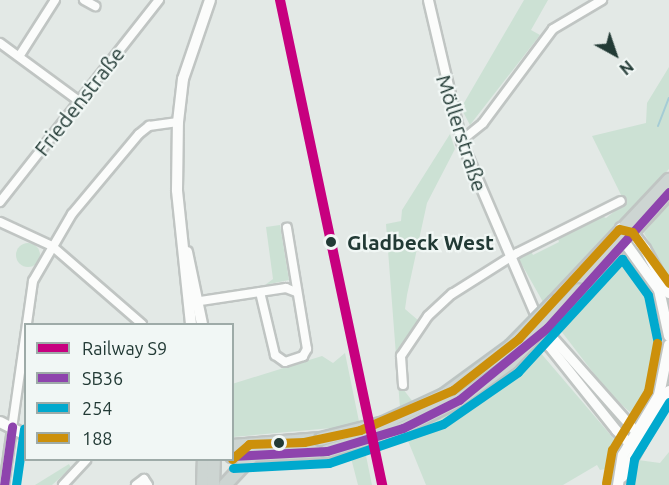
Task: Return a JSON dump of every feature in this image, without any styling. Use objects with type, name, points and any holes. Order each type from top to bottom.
[{"type":"main road","points":[[202,323],[193,303],[181,231],[178,122],[186,68],[210,0]]},
{"type":"main road","points":[[234,456],[327,451],[404,429],[459,400],[510,363],[579,290],[669,180]]},
{"type":"main road","points":[[234,446],[321,439],[384,423],[444,395],[512,346],[554,302],[669,192]]},
{"type":"main road","points":[[625,233],[669,293]]},
{"type":"main road","points":[[625,233],[659,290],[669,336]]},
{"type":"main road","points":[[191,323],[193,303]]},
{"type":"main road","points":[[619,485],[635,440],[659,395],[669,345]]},
{"type":"main road","points":[[635,440],[669,391]]},
{"type":"main road","points":[[0,422],[24,434]]},
{"type":"main road","points":[[12,427],[24,428]]},
{"type":"main road","points":[[225,485],[252,456]]},
{"type":"main road","points":[[203,485],[204,461]]},
{"type":"main road","points":[[213,485],[214,461]]},
{"type":"street","points":[[20,55],[55,0]]},
{"type":"street","points":[[84,0],[95,6]]},
{"type":"street","name":"Friedenstraße","points":[[0,202],[159,0]]},
{"type":"street","name":"Möllerstraße","points":[[428,0],[460,141],[510,262],[542,326],[635,440]]},
{"type":"street","points":[[460,141],[483,123],[553,29],[602,0]]},
{"type":"street","points":[[0,43],[20,55],[79,101]]},
{"type":"street","points":[[24,323],[27,299],[52,246],[72,214],[139,134],[149,126],[178,122]]},
{"type":"street","points":[[403,385],[401,356],[428,315],[467,284],[621,201]]},
{"type":"street","points":[[0,222],[52,246],[141,323]]},
{"type":"street","points":[[260,292],[275,355],[285,362],[308,349],[296,292],[287,228]]},
{"type":"street","points":[[193,303],[260,292],[296,292]]},
{"type":"street","points":[[4,485],[24,325]]},
{"type":"street","points":[[63,485],[84,461]]},
{"type":"street","points":[[136,485],[144,479],[148,485]]},
{"type":"green space","points":[[524,0],[548,0],[531,30],[540,35],[470,125],[461,108]]},
{"type":"green space","points":[[669,67],[669,169],[543,302],[517,256],[530,249],[533,255],[559,242],[557,236],[600,215],[606,218],[625,203],[592,136],[646,123],[647,103]]},
{"type":"green space","points":[[450,134],[455,149],[427,203],[407,295],[405,309],[419,321],[397,358],[400,385],[413,402],[400,408],[386,224],[401,221],[402,210]]},
{"type":"green space","points":[[669,203],[669,277],[644,233]]},
{"type":"green space","points":[[280,225],[289,280],[265,285],[273,279],[266,227]]},
{"type":"green space","points":[[23,243],[33,243],[40,250],[40,260],[33,267],[23,267],[16,260],[16,250]]},
{"type":"green space","points":[[622,261],[633,262],[648,283],[661,337],[656,379],[646,406],[634,416],[608,392],[558,327]]},
{"type":"green space","points":[[539,351],[620,446],[611,468],[600,470],[597,465],[563,485],[426,485],[406,436],[478,398]]},
{"type":"green space","points":[[345,353],[372,485],[358,485],[343,427],[234,437],[234,383],[322,356],[333,363]]},
{"type":"green space","points":[[669,452],[669,485],[627,485],[638,460],[660,463]]},
{"type":"green space","points":[[69,464],[71,468],[52,485],[35,485]]},
{"type":"waterway","points":[[658,126],[669,98]]},
{"type":"rail line","name":"S9","points":[[280,0],[382,485]]},
{"type":"transit line","name":"SB36","points":[[234,456],[327,451],[403,428],[459,400],[547,328],[669,192]]},
{"type":"transit line","name":"188","points":[[234,457],[249,444],[304,442],[360,430],[453,390],[518,339],[619,229],[632,232],[669,283]]},
{"type":"transit line","name":"254","points":[[233,468],[329,463],[443,424],[518,372],[622,259],[648,295],[657,339]]},
{"type":"transit line","name":"188","points":[[606,483],[612,450],[648,391],[657,343]]},
{"type":"transit line","name":"254","points":[[630,485],[634,459],[669,402]]},
{"type":"transit line","name":"SB36","points":[[4,485],[12,427]]},
{"type":"transit line","name":"254","points":[[16,485],[24,429]]},
{"type":"place","name":"Gladbeck West","points":[[331,242]]}]
